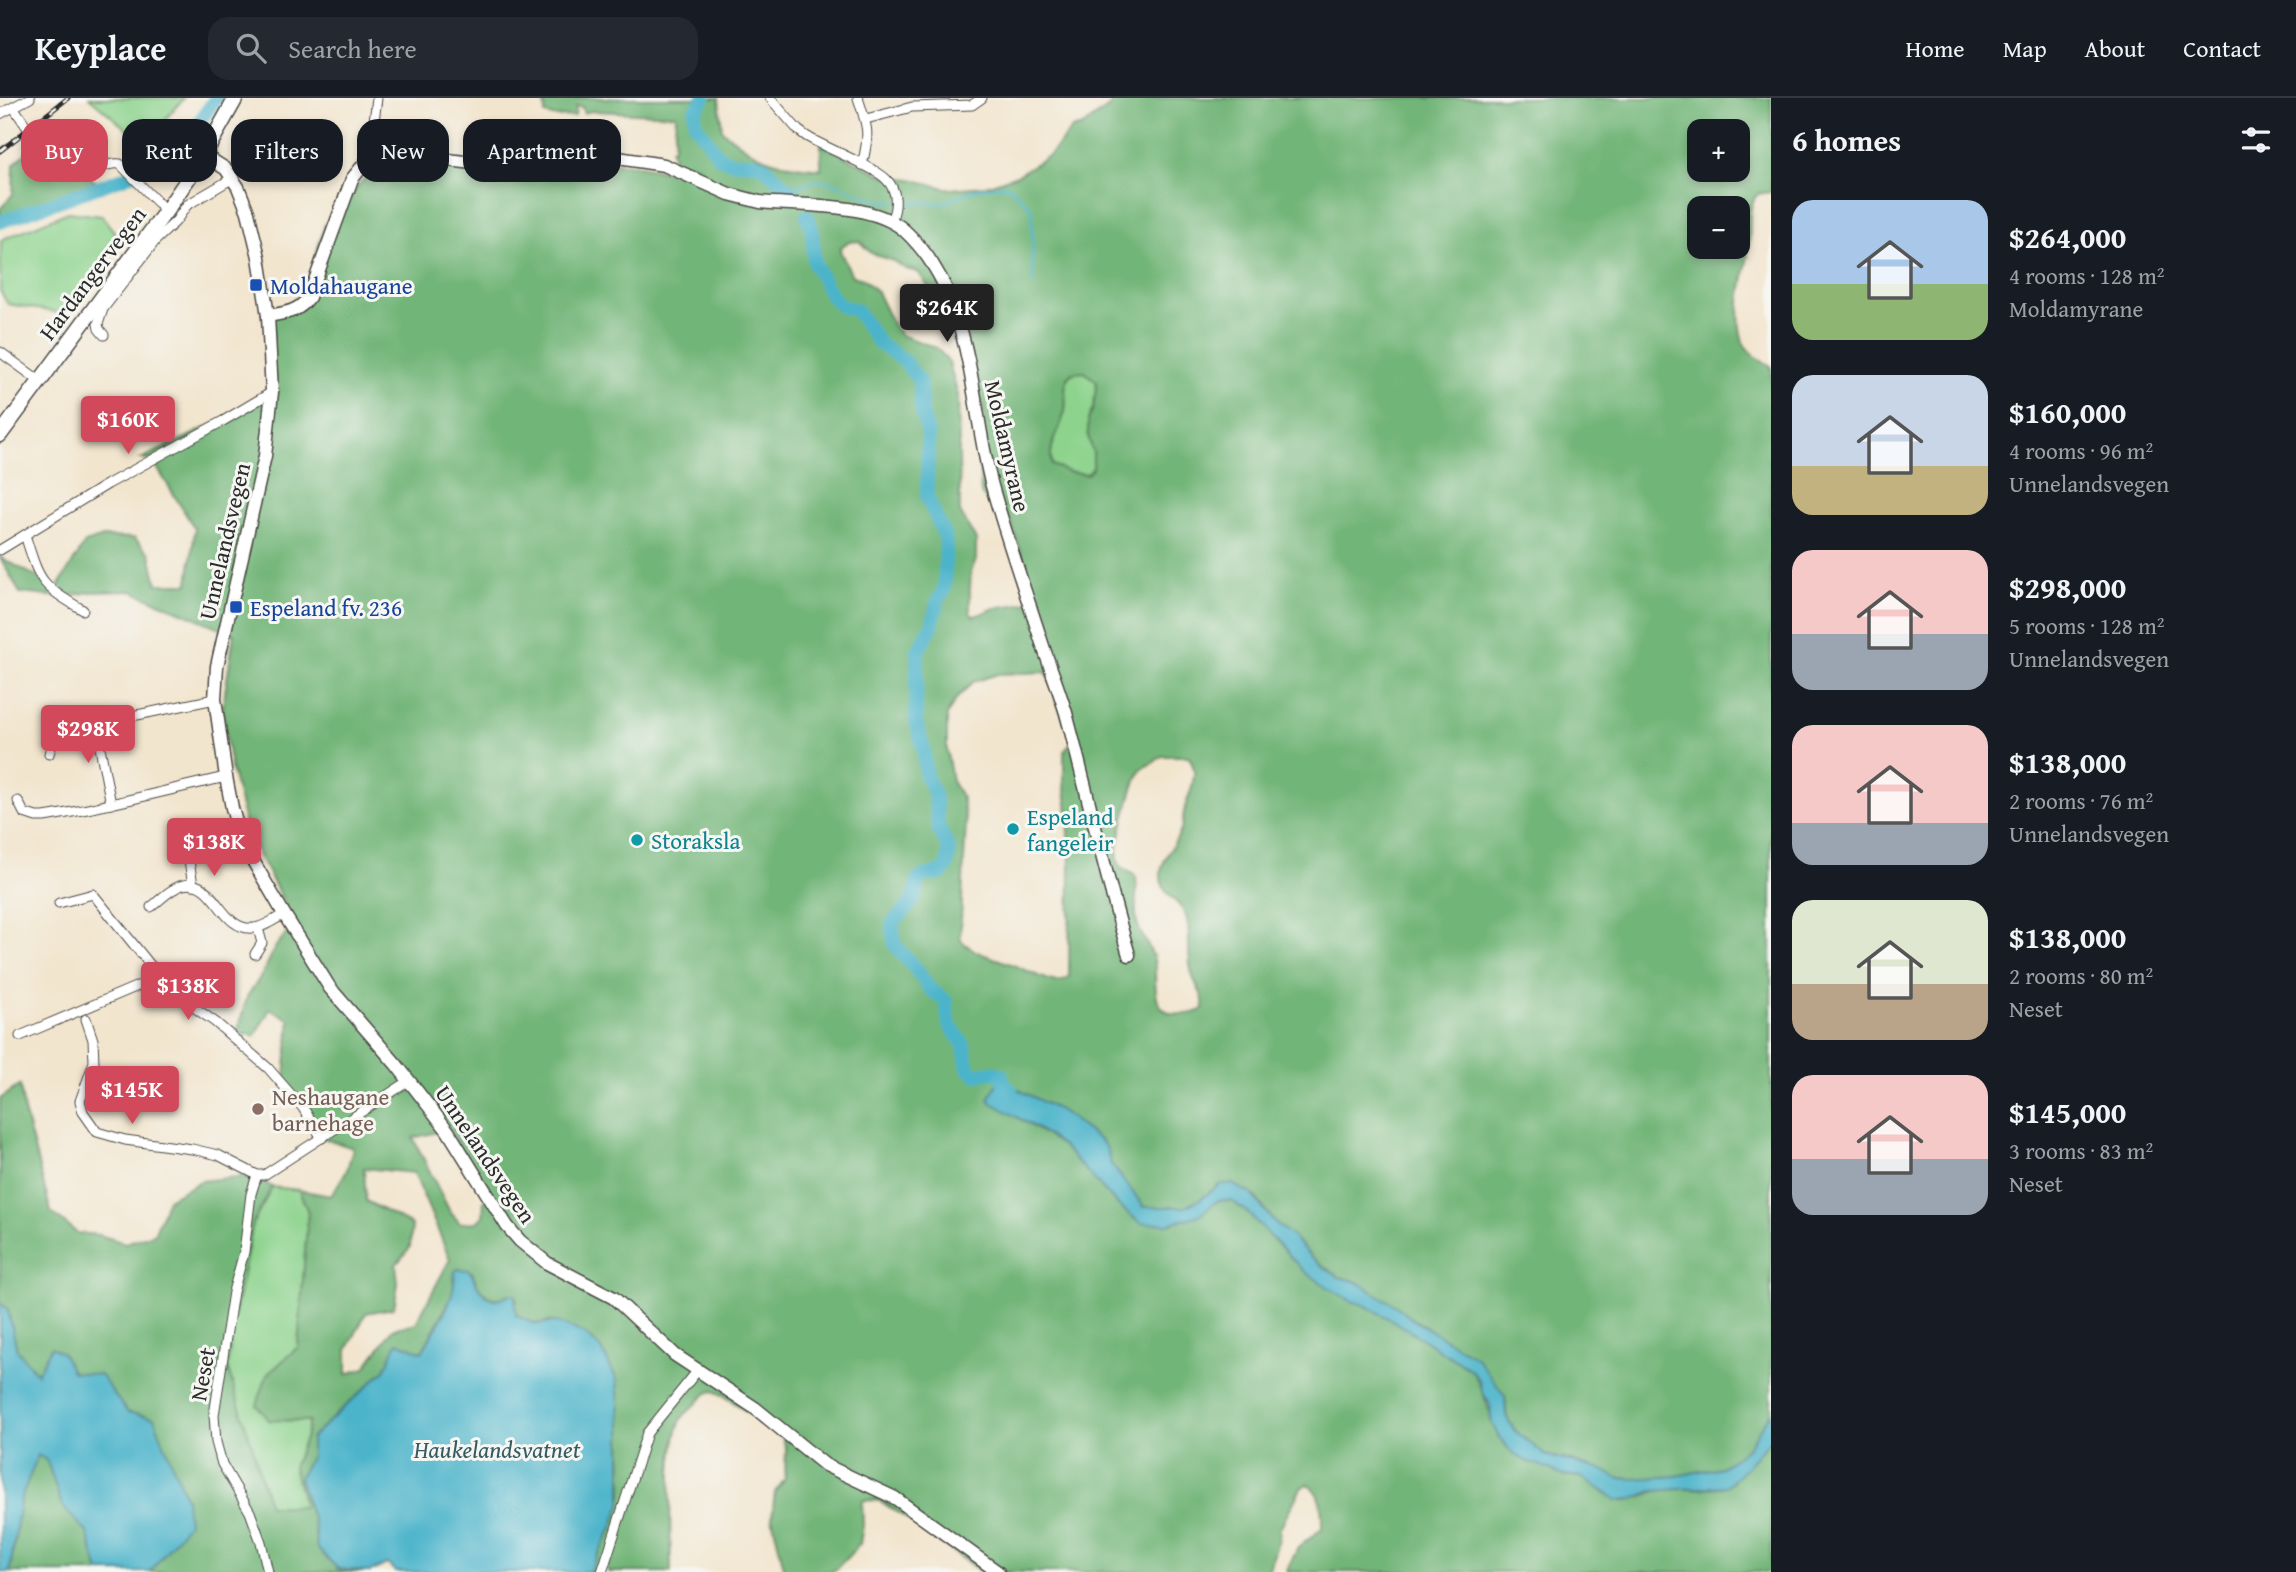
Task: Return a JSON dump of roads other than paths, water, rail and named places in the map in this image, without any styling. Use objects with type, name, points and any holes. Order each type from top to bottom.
[{"type":"main road","name":"Hardangervegen","points":[[217,132],[236,98]]},
{"type":"main road","name":"Moldamyrane","points":[[449,160],[498,166],[605,158],[651,162],[679,170],[745,199],[858,211],[891,221],[914,240],[947,293],[960,326],[992,487],[1066,713],[1107,881],[1129,955]]},
{"type":"main road","name":"Unnelandsvegen","points":[[217,163],[231,175]]},
{"type":"main road","points":[[268,316],[293,311],[305,303],[313,290],[352,179],[357,173]]},
{"type":"main road","name":"Hardangervegen","points":[[0,435],[186,182]]},
{"type":"main road","name":"Unnelandsvegen","points":[[235,182],[248,212],[259,257],[268,316],[272,392],[265,456],[218,666],[215,699],[226,777],[239,833],[284,915],[330,988],[409,1080],[448,1131],[507,1226],[520,1241],[547,1263],[614,1298],[675,1355],[755,1408],[825,1465],[895,1498],[998,1572]]},
{"type":"street","points":[[0,114],[30,98]]},
{"type":"street","points":[[374,119],[377,98]]},
{"type":"street","points":[[770,98],[806,136],[886,179],[896,204],[891,221]]},
{"type":"street","points":[[858,98],[866,119],[868,137],[862,165]]},
{"type":"street","points":[[866,119],[912,107],[972,105],[982,98]]},
{"type":"street","points":[[14,108],[28,130],[53,159],[67,170],[84,173],[116,163],[124,166],[166,211]]},
{"type":"street","points":[[104,335],[98,324],[103,309],[156,240],[176,221],[187,205],[231,179]]},
{"type":"street","points":[[0,352],[40,381]]},
{"type":"street","points":[[0,550],[108,484],[272,392]]},
{"type":"street","points":[[25,535],[43,583],[83,610]]},
{"type":"street","points":[[48,754],[51,741],[58,732],[215,699]]},
{"type":"street","points":[[97,724],[111,804]]},
{"type":"street","points":[[18,801],[24,813],[36,817],[63,814],[226,777]]},
{"type":"street","points":[[189,861],[193,885]]},
{"type":"street","points":[[151,907],[178,887],[193,885],[207,892],[234,924],[248,929],[258,928],[284,915]]},
{"type":"street","points":[[59,903],[93,894],[172,992],[215,1022],[268,1068],[303,1108],[322,1138]]},
{"type":"street","points":[[255,954],[262,943],[258,928]]},
{"type":"street","points":[[20,1036],[159,977]]},
{"type":"street","points":[[86,1019],[93,1040],[94,1062],[79,1101],[87,1119],[97,1132],[125,1140],[218,1155],[257,1175],[264,1175],[409,1080]]},
{"type":"street","name":"Neset","points":[[257,1175],[251,1195],[244,1252],[233,1292],[214,1415],[216,1442],[222,1464],[250,1512],[268,1572]]},
{"type":"street","points":[[603,1572],[648,1433],[698,1370]]},
{"type":"water","points":[[1003,1074],[1006,1082],[1013,1087],[1063,1112],[1102,1142],[1111,1164],[1144,1207],[1185,1207],[1221,1184],[1232,1184],[1250,1193],[1277,1225],[1325,1268],[1339,1277],[1355,1281],[1477,1358],[1505,1396],[1506,1416],[1514,1430],[1545,1455],[1603,1470],[1617,1478],[1676,1476],[1721,1467],[1735,1458],[1748,1447],[1771,1412],[1771,1439],[1726,1486],[1652,1491],[1633,1499],[1617,1500],[1581,1477],[1558,1474],[1514,1455],[1498,1436],[1491,1421],[1490,1405],[1479,1380],[1471,1370],[1399,1324],[1351,1301],[1304,1271],[1248,1213],[1232,1201],[1219,1200],[1197,1216],[1167,1224],[1141,1223],[1117,1204],[1063,1146],[992,1103],[989,1099]]},
{"type":"water","name":"Haukelandsvatnet","points":[[469,1270],[481,1290],[490,1298],[513,1294],[516,1296],[516,1315],[534,1324],[557,1322],[584,1333],[602,1350],[617,1380],[621,1427],[621,1504],[589,1572],[396,1572],[387,1564],[370,1572],[338,1569],[317,1548],[314,1524],[299,1478],[311,1456],[311,1438],[385,1370],[397,1342],[422,1352],[449,1303],[455,1271]]},
{"type":"water","points":[[0,1303],[8,1310],[17,1350],[37,1374],[51,1347],[63,1354],[72,1372],[100,1375],[127,1412],[154,1418],[186,1499],[188,1523],[150,1572],[99,1572],[87,1532],[62,1506],[47,1461],[38,1455],[20,1500],[10,1572],[0,1572]]},
{"type":"waterway","points":[[0,222],[123,178],[158,161],[193,131],[216,98]]},
{"type":"waterway","points":[[704,98],[695,111],[695,123],[720,158],[763,166],[795,195]]},
{"type":"waterway","points":[[787,188],[824,181],[876,200],[893,201]]},
{"type":"waterway","points":[[899,201],[941,204],[977,189],[1008,185],[1032,209],[1033,283]]},
{"type":"waterway","points":[[807,216],[812,229],[814,263],[832,297],[841,306],[856,310],[879,343],[903,360],[919,380],[922,414],[928,433],[927,497],[945,537],[944,590],[938,600],[932,626],[918,651],[916,722],[923,746],[926,776],[934,793],[939,830],[949,851],[947,866],[942,873],[920,879],[911,903],[892,924],[895,945],[930,989],[946,1001],[949,1024],[964,1045],[968,1068],[977,1075],[990,1072],[1002,1075],[1004,1085],[1011,1090]]},
{"type":"railway","points":[[0,151],[68,98]]},
{"type":"place","name":"Moldahaugane","points":[[256,285]]},
{"type":"place","name":"Espeland fv. 236","points":[[236,607]]},
{"type":"place","name":"Espeland fangeleir","points":[[1013,829]]},
{"type":"place","name":"Storaksla","points":[[637,840]]},
{"type":"place","name":"Neshaugane barnehage","points":[[258,1109]]}]
